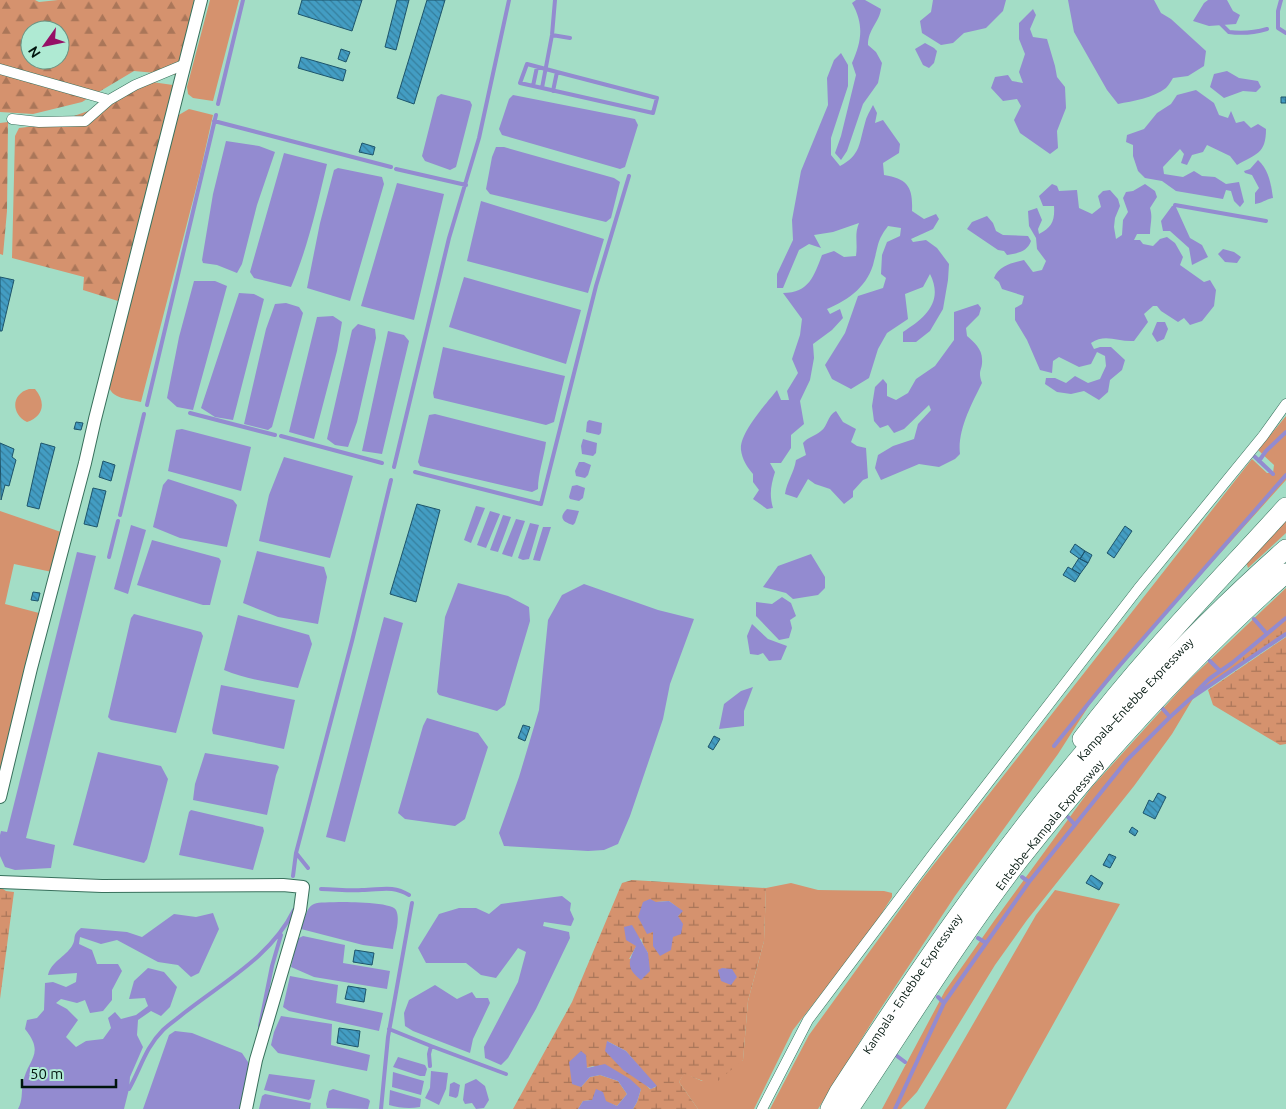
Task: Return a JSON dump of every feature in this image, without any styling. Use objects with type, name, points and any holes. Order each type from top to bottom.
[{"type":"highway","points":[[998,861],[1003,845],[1108,705],[1286,507]]},
{"type":"highway","name":"Kampala–Entebbe Expressway","points":[[998,861],[1082,756],[1145,687],[1218,612],[1286,549]]},
{"type":"highway","name":"Entebbe–Kampala Expressway","points":[[849,1109],[944,965],[1018,861],[1078,786],[1167,688],[1215,639],[1286,573]]},
{"type":"highway","name":"Kampala - Entebbe Expressway","points":[[830,1109],[901,996],[998,861]]},
{"type":"street","points":[[0,797],[201,0]]},
{"type":"street","points":[[12,120],[39,122],[84,121],[110,100],[135,85],[184,65]]},
{"type":"street","points":[[0,69],[110,100]]},
{"type":"street","points":[[762,1109],[808,1020],[933,854],[1138,589],[1264,436],[1286,404]]},
{"type":"street","points":[[0,882],[102,886],[283,885],[303,888],[300,910],[256,1060],[246,1109]]},
{"type":"green space","points":[[0,0],[35,0],[39,2],[58,0],[194,0],[177,75],[134,71],[82,102],[33,114],[0,112]]},
{"type":"green space","points":[[210,0],[239,0],[213,101],[193,98],[188,94],[187,87]]},
{"type":"green space","points":[[138,80],[173,85],[118,301],[83,290],[84,277],[12,258],[15,136],[19,128],[51,124],[91,110]]},
{"type":"green space","points":[[189,109],[213,115],[200,173],[141,402],[117,396],[110,390],[109,385],[177,116]]},
{"type":"green space","points":[[8,122],[7,211],[3,255],[0,254],[0,123]]},
{"type":"green space","points":[[29,389],[35,389],[39,394],[42,408],[37,416],[27,422],[18,414],[15,404],[19,395]]},
{"type":"green space","points":[[1286,416],[1286,480],[1153,628],[1090,704],[1058,754],[955,896],[877,1014],[818,1109],[770,1109],[809,1035],[920,882],[1252,459],[1267,473],[1273,473],[1274,465],[1258,450]]},
{"type":"green space","points":[[0,511],[61,532],[52,572],[14,564],[5,604],[39,613],[0,775]]},
{"type":"green space","points":[[1286,516],[1286,533],[1248,568],[1245,558]]},
{"type":"green space","points":[[1286,588],[1286,618],[1240,657],[1243,663],[1194,697],[1172,734],[1134,786],[1027,920],[995,965],[917,1092],[901,1109],[882,1109],[945,991],[1091,788],[1188,681]]},
{"type":"green space","points":[[1286,618],[1286,635],[1243,663],[1239,657]]},
{"type":"green space","points":[[1286,637],[1286,744],[1280,745],[1213,705],[1208,690]]},
{"type":"green space","points":[[632,880],[766,888],[764,941],[748,1001],[743,1060],[718,1081],[703,1081],[684,1074],[679,1082],[698,1109],[633,1109],[641,1089],[593,1066],[586,1068],[581,1087],[590,1077],[600,1075],[618,1081],[627,1094],[617,1106],[592,1100],[583,1101],[578,1109],[513,1109],[572,1002],[622,883]],"holes":[[[669,901],[682,911],[678,916],[673,937],[653,946],[656,902]],[[641,938],[648,953],[629,959]],[[607,1041],[626,1051],[656,1087],[650,1089]]]},
{"type":"green space","points":[[791,883],[818,890],[884,891],[892,893],[892,897],[871,930],[793,1030],[754,1109],[698,1109],[679,1082],[684,1073],[702,1081],[743,1060],[748,1001],[764,941],[766,888]]},
{"type":"green space","points":[[0,887],[6,891],[14,892],[0,999]]},
{"type":"green space","points":[[1055,890],[1120,904],[1006,1109],[924,1109],[1036,915]]},
{"type":"shaded area","points":[[856,0],[865,0],[881,9],[868,39],[868,45],[876,52],[882,63],[878,83],[863,104],[847,151],[841,160],[835,153],[856,75],[852,63],[860,40],[860,25],[852,3]]},
{"type":"shaded area","points":[[933,0],[1006,0],[1003,11],[986,28],[964,33],[953,43],[941,45],[922,33],[920,21],[931,12]]},
{"type":"shaded area","points":[[1068,0],[1154,0],[1161,13],[1171,19],[1206,51],[1204,66],[1188,76],[1173,78],[1166,88],[1155,94],[1143,99],[1118,104],[1107,90],[1074,32]]},
{"type":"shaded area","points":[[1208,0],[1227,0],[1233,11],[1240,15],[1236,24],[1209,26],[1193,21],[1204,3]]},
{"type":"shaded area","points":[[1033,9],[1036,15],[1030,29],[1033,37],[1047,39],[1057,77],[1065,87],[1066,108],[1057,131],[1058,148],[1050,154],[1020,133],[1014,120],[1021,106],[1017,99],[1003,101],[991,88],[995,77],[1008,75],[1012,81],[1023,83],[1019,72],[1025,54],[1019,39],[1019,23]]},
{"type":"shaded area","points":[[925,43],[937,51],[934,63],[929,68],[923,65],[915,49]]},
{"type":"shaded area","points":[[841,53],[848,65],[848,86],[831,138],[831,155],[840,166],[856,153],[866,118],[873,105],[877,113],[875,123],[883,120],[900,144],[899,153],[883,163],[884,175],[899,179],[907,185],[910,190],[912,211],[924,219],[936,214],[939,219],[933,229],[911,239],[913,242],[926,240],[937,248],[949,264],[948,280],[943,309],[930,331],[916,342],[903,342],[903,332],[925,315],[933,301],[935,293],[934,284],[930,274],[923,287],[905,294],[908,319],[887,333],[878,349],[869,378],[851,389],[832,379],[825,365],[845,333],[858,296],[883,288],[886,278],[881,274],[882,255],[887,242],[900,236],[901,228],[888,226],[880,239],[871,270],[863,284],[843,301],[827,309],[830,314],[840,309],[843,318],[832,330],[813,344],[814,358],[810,380],[800,401],[804,424],[791,435],[791,448],[781,463],[770,463],[775,472],[771,490],[773,508],[767,509],[753,499],[759,490],[753,482],[753,474],[742,457],[741,450],[744,435],[777,390],[781,400],[789,400],[787,391],[798,373],[792,359],[800,335],[802,319],[783,293],[805,287],[813,276],[822,255],[834,251],[844,257],[856,256],[859,223],[833,232],[814,235],[821,248],[809,244],[799,250],[783,288],[777,288],[777,274],[793,240],[792,220],[801,171],[828,105],[827,78],[834,60]]},
{"type":"shaded area","points":[[1227,71],[1239,78],[1258,81],[1261,87],[1256,92],[1243,91],[1224,98],[1210,87],[1214,74]]},
{"type":"shaded area","points":[[1196,90],[1214,103],[1219,115],[1228,118],[1231,111],[1236,123],[1244,121],[1251,128],[1258,124],[1266,129],[1264,144],[1259,152],[1237,165],[1230,156],[1207,145],[1203,152],[1192,155],[1187,165],[1181,163],[1184,154],[1180,149],[1163,167],[1164,174],[1183,177],[1194,171],[1202,176],[1215,177],[1226,184],[1239,182],[1244,202],[1240,207],[1234,201],[1231,191],[1226,190],[1223,199],[1176,191],[1162,181],[1145,178],[1138,171],[1133,156],[1133,145],[1126,142],[1127,135],[1144,129],[1157,113],[1171,104],[1177,95]]},
{"type":"shaded area","points":[[441,94],[470,101],[472,105],[456,167],[450,170],[425,161],[422,156],[437,97]]},
{"type":"shaded area","points":[[513,95],[635,119],[638,125],[625,167],[620,169],[502,135],[499,129],[509,99]]},
{"type":"shaded area","points":[[226,141],[259,146],[275,152],[257,205],[242,264],[237,273],[217,265],[203,263],[202,260],[213,194]]},
{"type":"shaded area","points":[[496,147],[504,147],[614,178],[620,182],[611,218],[606,222],[490,194],[486,189],[492,157]]},
{"type":"shaded area","points":[[284,153],[327,164],[307,242],[291,287],[254,278],[250,272]]},
{"type":"shaded area","points":[[1258,160],[1267,173],[1273,198],[1255,204],[1255,193],[1259,188],[1252,175],[1244,171],[1250,169]]},
{"type":"shaded area","points":[[338,168],[382,177],[384,184],[350,301],[307,288],[320,223],[334,170]]},
{"type":"shaded area","points":[[397,183],[444,194],[414,320],[361,306]]},
{"type":"shaded area","points":[[1052,184],[1057,186],[1059,191],[1077,190],[1079,208],[1092,214],[1101,207],[1098,196],[1103,191],[1110,190],[1118,199],[1120,206],[1115,218],[1116,239],[1122,235],[1123,220],[1128,212],[1123,198],[1126,192],[1133,191],[1145,184],[1155,191],[1157,197],[1150,208],[1150,234],[1137,234],[1134,240],[1140,240],[1143,244],[1153,246],[1160,239],[1167,237],[1175,243],[1183,257],[1180,265],[1204,282],[1210,280],[1216,290],[1214,306],[1202,321],[1190,325],[1184,318],[1178,322],[1161,311],[1157,306],[1153,306],[1144,314],[1148,322],[1134,341],[1107,338],[1091,343],[1094,349],[1111,347],[1125,360],[1122,370],[1110,380],[1108,392],[1099,400],[1084,391],[1071,394],[1057,392],[1045,384],[1046,378],[1055,378],[1066,383],[1075,376],[1088,383],[1100,379],[1106,366],[1105,356],[1097,352],[1091,364],[1079,367],[1059,357],[1053,361],[1052,373],[1040,370],[1027,340],[1015,320],[1015,308],[1022,304],[1024,296],[1002,289],[999,282],[994,278],[1003,267],[1024,260],[1033,272],[1042,270],[1046,261],[1037,249],[1036,238],[1029,226],[1028,211],[1037,208],[1042,220],[1038,229],[1039,234],[1050,226],[1054,215],[1054,206],[1043,206],[1039,196]]},
{"type":"shaded area","points":[[481,201],[604,239],[588,293],[467,261]]},
{"type":"shaded area","points":[[1175,205],[1190,238],[1202,245],[1208,257],[1192,265],[1189,248],[1170,231],[1163,231],[1161,221],[1172,206]]},
{"type":"shaded area","points":[[987,216],[993,223],[996,231],[1003,235],[1028,236],[1031,241],[1027,248],[1015,254],[1007,255],[1004,251],[998,250],[967,229],[972,222]]},
{"type":"shaded area","points":[[1223,249],[1234,252],[1241,257],[1237,263],[1225,262],[1218,254]]},
{"type":"shaded area","points":[[464,277],[581,310],[566,364],[449,327]]},
{"type":"shaded area","points":[[194,281],[215,281],[227,286],[193,410],[177,407],[167,398],[179,337]]},
{"type":"shaded area","points":[[239,293],[254,294],[264,299],[233,420],[215,417],[201,408]]},
{"type":"shaded area","points":[[286,303],[299,307],[303,313],[272,427],[268,430],[244,424],[266,329],[275,304]]},
{"type":"shaded area","points":[[978,304],[981,308],[979,315],[966,328],[967,336],[977,346],[982,355],[980,375],[982,383],[963,427],[960,454],[955,459],[939,467],[919,464],[881,480],[875,468],[878,455],[893,446],[914,439],[918,424],[931,410],[929,405],[904,429],[894,433],[888,425],[880,428],[874,421],[872,406],[875,387],[883,379],[887,384],[887,396],[896,400],[908,393],[916,379],[935,366],[954,340],[954,312]]},
{"type":"shaded area","points":[[333,316],[342,322],[337,351],[314,439],[289,432],[317,317]]},
{"type":"shaded area","points":[[1157,322],[1165,322],[1168,329],[1164,339],[1157,342],[1152,334]]},
{"type":"shaded area","points":[[358,324],[375,329],[376,338],[357,422],[348,447],[335,445],[327,439],[352,330]]},
{"type":"shaded area","points":[[388,331],[404,335],[409,341],[382,454],[362,451]]},
{"type":"shaded area","points":[[443,347],[565,376],[554,422],[546,425],[434,398],[433,393]]},
{"type":"shaded area","points":[[836,411],[843,422],[856,429],[851,442],[866,448],[868,478],[863,480],[853,491],[853,497],[844,504],[830,489],[815,484],[808,479],[797,498],[785,494],[796,460],[806,455],[803,443],[819,433]]},
{"type":"shaded area","points":[[435,414],[546,442],[538,489],[532,492],[420,466],[418,462],[429,415]]},
{"type":"shaded area","points":[[589,420],[602,423],[599,435],[586,432]]},
{"type":"shaded area","points":[[182,429],[251,447],[241,491],[168,471],[176,430]]},
{"type":"shaded area","points":[[583,439],[597,443],[596,453],[593,456],[582,454],[581,446]]},
{"type":"shaded area","points":[[284,457],[353,476],[330,558],[259,541],[269,495]]},
{"type":"shaded area","points":[[579,462],[591,465],[585,478],[576,476],[575,471]]},
{"type":"shaded area","points":[[168,479],[233,500],[237,505],[227,547],[180,538],[153,527],[163,485]]},
{"type":"shaded area","points":[[577,485],[585,488],[583,498],[579,501],[569,497],[572,486]]},
{"type":"shaded area","points":[[476,506],[485,508],[471,543],[464,540]]},
{"type":"shaded area","points":[[567,509],[579,511],[573,525],[562,517]]},
{"type":"shaded area","points":[[490,511],[500,514],[486,548],[477,545]]},
{"type":"shaded area","points":[[503,515],[511,517],[498,552],[490,550]]},
{"type":"shaded area","points":[[516,519],[525,521],[512,557],[502,554]]},
{"type":"shaded area","points":[[530,523],[539,525],[529,559],[523,560],[518,558]]},
{"type":"shaded area","points":[[131,525],[146,530],[128,594],[114,589]]},
{"type":"shaded area","points":[[543,527],[551,527],[540,561],[533,560]]},
{"type":"shaded area","points":[[152,540],[219,558],[221,561],[210,605],[203,605],[137,585]]},
{"type":"shaded area","points":[[257,551],[324,567],[327,577],[318,624],[278,617],[243,603]]},
{"type":"shaded area","points":[[77,552],[96,556],[26,838],[55,845],[51,868],[15,870],[5,867],[0,856],[0,835],[1,831],[7,832]]},
{"type":"shaded area","points":[[811,554],[825,577],[825,588],[818,595],[793,599],[786,593],[763,587],[778,566]]},
{"type":"shaded area","points":[[458,583],[508,596],[529,607],[530,621],[505,705],[497,711],[439,695],[437,692],[445,617]]},
{"type":"shaded area","points":[[584,584],[658,610],[694,619],[670,684],[663,719],[630,816],[618,844],[604,850],[588,851],[504,846],[499,833],[519,777],[539,710],[548,620],[562,595]]},
{"type":"shaded area","points":[[782,597],[791,603],[796,616],[790,620],[792,628],[789,638],[779,640],[756,616],[756,602],[772,604]]},
{"type":"shaded area","points":[[134,614],[201,632],[203,636],[176,733],[111,720],[108,717],[131,618]]},
{"type":"shaded area","points":[[238,615],[309,635],[312,644],[298,688],[251,679],[224,670]]},
{"type":"shaded area","points":[[384,617],[403,623],[345,842],[326,837]]},
{"type":"shaded area","points":[[752,624],[768,639],[787,646],[781,660],[769,661],[763,653],[758,655],[750,654],[747,636]]},
{"type":"shaded area","points":[[221,685],[295,700],[284,749],[213,734],[212,730]]},
{"type":"shaded area","points":[[753,687],[744,711],[744,726],[719,729],[724,704],[741,691]]},
{"type":"shaded area","points":[[427,718],[478,733],[488,747],[465,819],[455,826],[405,819],[398,813]]},
{"type":"shaded area","points":[[98,752],[161,766],[168,779],[147,859],[144,863],[73,845]]},
{"type":"shaded area","points":[[205,753],[277,765],[279,767],[267,815],[193,800],[195,784]]},
{"type":"shaded area","points":[[191,810],[263,827],[264,831],[253,870],[179,855]]},
{"type":"shaded area","points":[[562,896],[571,903],[570,910],[574,919],[571,926],[544,922],[543,926],[569,932],[570,938],[536,1009],[508,1058],[501,1065],[485,1058],[484,1047],[518,982],[526,952],[518,948],[496,978],[481,975],[466,963],[426,963],[418,948],[439,914],[459,908],[476,908],[489,914],[501,904]]},
{"type":"shaded area","points":[[650,899],[656,902],[669,901],[683,911],[678,916],[683,924],[681,934],[673,937],[671,950],[660,956],[653,946],[653,932],[647,934],[638,917],[643,902]]},
{"type":"shaded area","points":[[360,902],[393,907],[396,910],[398,924],[393,949],[363,945],[301,929],[312,905],[316,903]]},
{"type":"shaded area","points":[[213,913],[219,929],[199,973],[191,977],[178,965],[158,962],[117,940],[101,944],[80,937],[79,944],[92,950],[97,964],[118,964],[122,971],[112,990],[112,1000],[103,1011],[90,1013],[85,1000],[77,1003],[61,999],[56,1003],[67,1009],[78,1020],[66,1037],[76,1047],[86,1041],[103,1039],[111,1028],[108,1018],[115,1012],[121,1019],[136,1015],[148,1006],[145,998],[129,999],[134,981],[148,968],[164,972],[177,987],[170,1007],[161,1016],[151,1011],[138,1020],[137,1035],[143,1047],[130,1077],[124,1109],[18,1109],[25,1075],[35,1051],[31,1038],[25,1029],[27,1020],[37,1018],[44,1010],[45,983],[53,982],[66,987],[76,982],[77,973],[48,975],[55,963],[72,946],[78,931],[81,928],[127,932],[142,937],[174,914],[196,917]]},
{"type":"shaded area","points":[[632,925],[648,953],[650,971],[641,980],[633,972],[630,964],[631,956],[636,946],[626,940],[624,927]]},
{"type":"shaded area","points":[[303,936],[345,945],[343,963],[390,971],[387,989],[314,977],[291,967],[297,939]]},
{"type":"shaded area","points":[[722,968],[732,969],[737,977],[731,985],[721,981],[718,970]]},
{"type":"shaded area","points":[[290,976],[338,985],[336,1003],[383,1013],[379,1031],[289,1011],[283,1007]]},
{"type":"shaded area","points":[[435,985],[457,999],[472,992],[476,998],[488,998],[490,1003],[473,1039],[470,1053],[413,1031],[405,1026],[404,1013],[409,1000]]},
{"type":"shaded area","points":[[281,1016],[332,1024],[331,1045],[370,1055],[367,1071],[278,1053],[271,1045]]},
{"type":"shaded area","points":[[175,1031],[192,1033],[242,1053],[248,1062],[249,1077],[242,1109],[143,1109],[169,1035]]},
{"type":"shaded area","points":[[607,1041],[626,1051],[657,1086],[651,1089],[623,1070],[605,1051]]},
{"type":"shaded area","points":[[581,1051],[586,1055],[587,1068],[605,1064],[630,1079],[641,1089],[633,1109],[578,1109],[583,1101],[592,1100],[596,1089],[603,1092],[606,1101],[617,1106],[627,1094],[618,1081],[600,1075],[590,1077],[581,1087],[572,1084],[569,1062]]},
{"type":"shaded area","points":[[398,1057],[425,1065],[427,1069],[425,1076],[393,1067]]},
{"type":"shaded area","points":[[431,1071],[448,1073],[446,1089],[439,1105],[425,1098],[430,1088]]},
{"type":"shaded area","points":[[393,1072],[424,1081],[421,1095],[392,1087]]},
{"type":"shaded area","points":[[269,1074],[315,1080],[311,1098],[309,1100],[264,1090]]},
{"type":"shaded area","points":[[476,1079],[485,1086],[489,1100],[484,1108],[476,1109],[472,1103],[465,1104],[463,1100],[465,1084]]},
{"type":"shaded area","points":[[454,1082],[460,1085],[456,1098],[449,1096],[450,1084]]},
{"type":"shaded area","points":[[333,1089],[368,1099],[370,1101],[368,1109],[327,1108],[329,1091]]},
{"type":"shaded area","points":[[390,1090],[421,1099],[420,1107],[404,1108],[389,1105]]},
{"type":"shaded area","points":[[265,1094],[311,1103],[310,1109],[259,1109],[262,1096]]},
{"type":"building","points":[[302,0],[362,0],[352,31],[298,14]]},
{"type":"building","points":[[397,0],[409,0],[396,50],[385,47]]},
{"type":"building","points":[[427,0],[445,0],[414,104],[397,98]]},
{"type":"building","points":[[341,49],[350,52],[346,62],[338,59]]},
{"type":"building","points":[[301,57],[346,70],[343,81],[298,68]]},
{"type":"building","points":[[1281,97],[1286,97],[1286,103],[1281,103]]},
{"type":"building","points":[[362,143],[375,147],[373,155],[359,152]]},
{"type":"building","points":[[0,277],[14,280],[2,331],[0,331]]},
{"type":"building","points":[[76,422],[83,423],[81,430],[74,429]]},
{"type":"building","points":[[0,443],[14,449],[12,457],[16,460],[9,486],[5,485],[1,500]]},
{"type":"building","points":[[41,443],[55,447],[39,509],[27,506]]},
{"type":"building","points":[[103,461],[115,465],[111,481],[99,477]]},
{"type":"building","points":[[93,488],[106,491],[97,527],[84,524]]},
{"type":"building","points":[[417,504],[440,510],[416,602],[390,594]]},
{"type":"building","points":[[1125,526],[1132,531],[1114,558],[1107,553]]},
{"type":"building","points":[[1075,544],[1085,551],[1080,559],[1070,552]]},
{"type":"building","points":[[1085,551],[1092,555],[1088,563],[1080,559]]},
{"type":"building","points":[[1079,558],[1088,563],[1080,574],[1072,569]]},
{"type":"building","points":[[1068,567],[1080,574],[1075,582],[1063,575]]},
{"type":"building","points":[[33,592],[40,593],[38,601],[31,600]]},
{"type":"building","points":[[523,725],[530,727],[525,741],[518,738]]},
{"type":"building","points":[[714,736],[720,739],[713,750],[708,747]]},
{"type":"building","points":[[1158,793],[1166,797],[1155,819],[1143,813],[1149,800],[1153,802]]},
{"type":"building","points":[[1132,827],[1138,831],[1135,836],[1129,832]]},
{"type":"building","points":[[1109,854],[1116,857],[1110,868],[1103,865]]},
{"type":"building","points":[[1091,875],[1103,883],[1099,890],[1086,883]]},
{"type":"building","points":[[355,950],[374,953],[372,965],[353,962]]},
{"type":"building","points":[[348,986],[366,989],[364,1002],[345,999]]},
{"type":"building","points":[[339,1028],[360,1031],[358,1047],[337,1043]]},
{"type":"waterway","points":[[218,104],[243,0]]},
{"type":"waterway","points":[[394,467],[449,238],[479,138],[509,0]]},
{"type":"waterway","points":[[542,88],[552,35],[555,0]]},
{"type":"waterway","points":[[1281,0],[1278,11],[1278,28],[1286,33]]},
{"type":"waterway","points":[[1221,24],[1229,32],[1234,33],[1248,33],[1267,29]]},
{"type":"waterway","points":[[552,35],[570,38]]},
{"type":"waterway","points":[[553,91],[557,72],[657,98],[653,113],[520,83],[527,64],[557,72]]},
{"type":"waterway","points":[[533,86],[537,67]]},
{"type":"waterway","points":[[147,405],[216,115]]},
{"type":"waterway","points":[[214,121],[391,167]]},
{"type":"waterway","points":[[396,169],[466,185]]},
{"type":"waterway","points":[[415,472],[541,504],[596,286],[629,176]]},
{"type":"waterway","points":[[1175,205],[1266,221]]},
{"type":"waterway","points":[[190,413],[275,435]]},
{"type":"waterway","points":[[120,515],[144,414]]},
{"type":"waterway","points":[[1259,461],[1266,451],[1286,432]]},
{"type":"waterway","points":[[281,436],[382,463]]},
{"type":"waterway","points":[[1254,456],[1273,474]]},
{"type":"waterway","points":[[1054,746],[1114,672],[1286,475]]},
{"type":"waterway","points":[[293,876],[296,853],[352,641],[391,480]]},
{"type":"waterway","points":[[109,557],[118,521]]},
{"type":"waterway","points":[[1196,692],[1209,679],[1232,663],[1286,618]]},
{"type":"waterway","points":[[1254,619],[1267,634]]},
{"type":"waterway","points":[[895,1109],[944,1003],[1029,882],[1127,760],[1191,698],[1286,634]]},
{"type":"waterway","points":[[1210,661],[1220,671]]},
{"type":"waterway","points":[[1162,708],[1170,717]]},
{"type":"waterway","points":[[1068,817],[1075,825]]},
{"type":"waterway","points":[[296,853],[308,868]]},
{"type":"waterway","points":[[1022,877],[1029,882]]},
{"type":"waterway","points":[[321,889],[392,889],[409,895]]},
{"type":"waterway","points":[[381,1109],[388,1037],[412,903]]},
{"type":"waterway","points":[[129,1089],[147,1051],[163,1030],[245,968],[273,942],[294,910]]},
{"type":"waterway","points":[[260,1026],[272,966],[281,935]]},
{"type":"waterway","points":[[978,938],[986,943]]},
{"type":"waterway","points":[[938,997],[944,1003]]},
{"type":"waterway","points":[[389,1029],[431,1046],[429,1054],[430,1066]]},
{"type":"waterway","points":[[431,1046],[506,1074]]},
{"type":"waterway","points":[[893,1053],[905,1062]]}]
